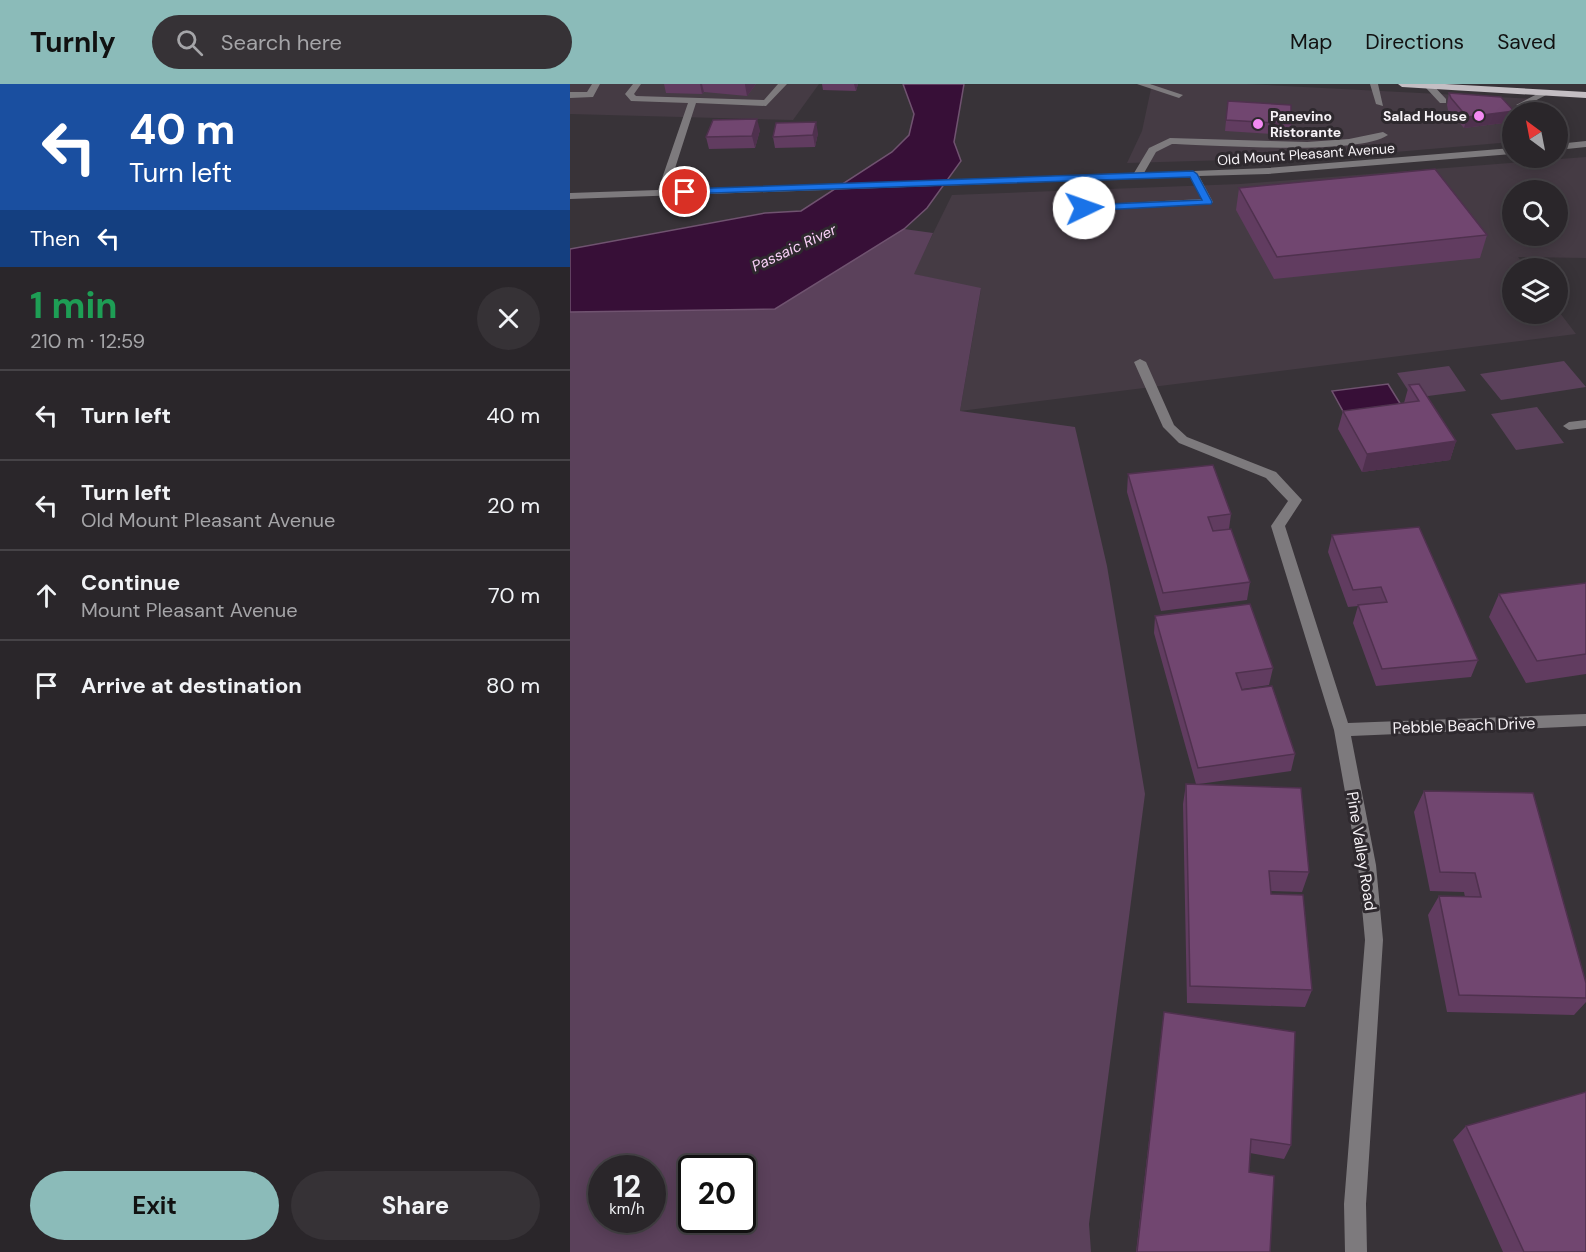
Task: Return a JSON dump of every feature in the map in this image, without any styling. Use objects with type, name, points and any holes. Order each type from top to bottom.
[{"type":"main road","points":[[1402,84],[1586,95]]},
{"type":"street","points":[[570,95],[590,95],[596,84]]},
{"type":"street","points":[[637,84],[629,94],[634,99],[766,103],[783,84]]},
{"type":"street","points":[[1141,84],[1179,95]]},
{"type":"street","points":[[1374,84],[1380,104]]},
{"type":"street","points":[[1429,86],[1443,101]]},
{"type":"street","points":[[1526,102],[1546,93]]},
{"type":"street","points":[[662,193],[693,100]]},
{"type":"street","points":[[1138,175],[1152,150],[1170,141],[1307,145],[1354,153],[1383,135]]},
{"type":"street","points":[[1568,146],[1586,144]]},
{"type":"street","name":"Old Mount Pleasant Avenue","points":[[570,196],[1193,174],[1354,153],[1502,151]]},
{"type":"street","points":[[1078,178],[1084,208],[1208,202],[1193,174]]},
{"type":"street","name":"Pine Valley Road","points":[[1140,362],[1168,427],[1183,440],[1204,450],[1271,475],[1295,500],[1278,526],[1341,730],[1368,865],[1374,940],[1354,1204],[1356,1252]]},
{"type":"street","points":[[1569,426],[1586,424]]},
{"type":"street","name":"Pebble Beach Drive","points":[[1341,730],[1586,720]]},
{"type":"shaded area","points":[[570,84],[819,84],[793,120],[570,114]]},
{"type":"shaded area","points":[[1152,84],[1247,84],[1537,99],[1538,102],[1502,102],[1502,143],[1337,157],[1127,163],[1142,131]]},
{"type":"shaded area","points":[[1586,157],[1586,258],[1502,258],[1502,324],[1568,323],[1576,334],[960,411],[981,289],[913,274],[952,195],[1240,184],[1502,164],[1502,168],[1568,168],[1568,158]]},
{"type":"shaded area","points":[[904,229],[933,233],[914,274],[981,288],[960,411],[1075,427],[1107,566],[1145,794],[1089,1224],[1091,1252],[570,1252],[570,312],[775,309]]},
{"type":"shaded area","points":[[1564,361],[1586,387],[1501,400],[1480,374]]},
{"type":"shaded area","points":[[1449,366],[1466,391],[1413,398],[1397,373]]},
{"type":"shaded area","points":[[1537,407],[1564,443],[1516,450],[1491,414]]},
{"type":"water","name":"Passaic River","points":[[903,84],[964,84],[954,142],[961,161],[927,208],[904,229],[775,309],[570,312],[570,249],[765,213],[801,211],[892,152],[909,135],[914,114]]},
{"type":"water","points":[[1388,384],[1401,405],[1344,413],[1332,391]]},
{"type":"building","points":[[1449,93],[1501,97],[1506,102],[1502,102],[1502,113],[1467,117]]},
{"type":"building","points":[[1228,101],[1291,105],[1291,124],[1226,120]]},
{"type":"building","points":[[757,119],[752,136],[706,137],[713,120]]},
{"type":"building","points":[[816,122],[813,135],[773,137],[776,123]]},
{"type":"building","points":[[1435,169],[1487,235],[1277,257],[1239,188]]},
{"type":"building","points":[[1419,384],[1456,441],[1367,454],[1343,411],[1419,401],[1409,385]]},
{"type":"building","points":[[1213,465],[1231,514],[1208,517],[1213,531],[1231,529],[1250,582],[1163,593],[1128,474]]},
{"type":"building","points":[[1419,527],[1478,660],[1382,669],[1358,605],[1387,602],[1381,587],[1353,590],[1332,535]]},
{"type":"building","points":[[1586,583],[1586,654],[1537,661],[1499,594]]},
{"type":"building","points":[[1250,604],[1273,668],[1236,673],[1242,690],[1272,686],[1295,754],[1198,768],[1155,616]]},
{"type":"building","points":[[1186,784],[1301,788],[1309,872],[1269,871],[1271,894],[1303,895],[1312,990],[1190,986]]},
{"type":"building","points":[[1424,791],[1533,793],[1586,983],[1586,998],[1459,995],[1439,896],[1481,897],[1475,873],[1440,872]]},
{"type":"building","points":[[1164,1012],[1295,1032],[1291,1145],[1251,1139],[1249,1172],[1274,1176],[1270,1252],[1137,1252]]},
{"type":"building","points":[[1586,1092],[1586,1252],[1524,1252],[1466,1126]]},
{"type":"place","name":"Salad House","points":[[1479,116]]},
{"type":"place","name":"Panevino Ristorante","points":[[1258,124]]},
{"type":"route","points":[[685,192],[1193,174],[1208,202],[1084,208]]}]
